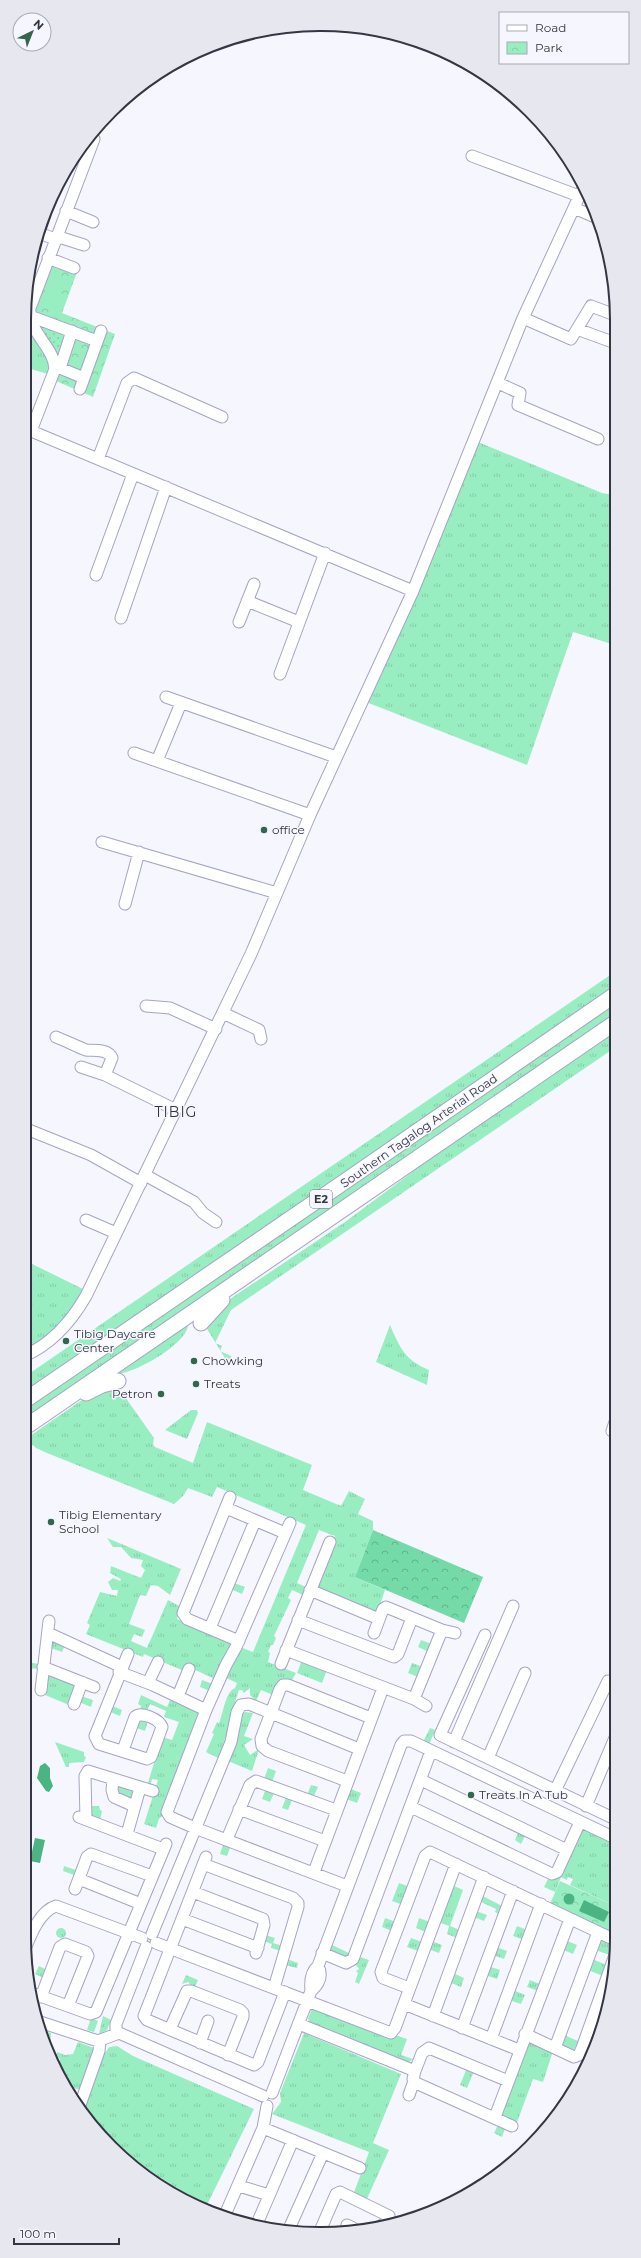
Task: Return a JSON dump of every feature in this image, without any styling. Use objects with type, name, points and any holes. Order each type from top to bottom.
[{"type":"highway","name":"Southern Tagalog Arterial Road","points":[[31,1396],[338,1187],[610,998]]},
{"type":"highway","name":"Southern Tagalog Arterial Road","points":[[31,1423],[610,1026]]},
{"type":"highway","points":[[201,1323],[212,1310],[237,1288],[334,1222],[401,1170]]},
{"type":"highway","points":[[31,1430],[90,1391],[118,1381]]},
{"type":"street","points":[[32,301],[93,142]]},
{"type":"street","points":[[472,156],[579,190]]},
{"type":"street","points":[[31,1352],[53,1338],[74,1316],[91,1287],[216,1029],[336,757],[413,591],[523,318],[581,194]]},
{"type":"street","points":[[574,208],[590,215]]},
{"type":"street","points":[[66,211],[93,222]]},
{"type":"street","points":[[44,235],[55,239],[62,238],[84,245]]},
{"type":"street","points":[[48,258],[74,268]]},
{"type":"street","points":[[523,318],[571,339],[591,306],[610,313]]},
{"type":"street","points":[[31,316],[72,332],[99,336],[80,389]]},
{"type":"street","points":[[31,319],[33,326],[58,367],[84,378]]},
{"type":"street","points":[[577,329],[610,341]]},
{"type":"street","points":[[31,424],[58,367],[72,332]]},
{"type":"street","points":[[98,459],[127,383],[134,378],[222,417]]},
{"type":"street","points":[[498,383],[520,393],[518,405],[598,439]]},
{"type":"street","points":[[31,431],[413,591]]},
{"type":"street","points":[[96,576],[133,474]]},
{"type":"street","points":[[121,618],[166,487]]},
{"type":"street","points":[[280,674],[325,553]]},
{"type":"street","points":[[239,622],[254,584]]},
{"type":"street","points":[[247,601],[299,622]]},
{"type":"street","points":[[166,697],[336,757]]},
{"type":"street","points":[[157,760],[180,703]]},
{"type":"street","points":[[134,753],[310,815]]},
{"type":"street","points":[[102,842],[277,893]]},
{"type":"street","points":[[125,904],[139,852]]},
{"type":"street","points":[[146,1006],[170,1008],[216,1029]]},
{"type":"street","points":[[223,1013],[259,1030],[262,1039]]},
{"type":"street","points":[[56,1038],[87,1050],[94,1048],[111,1055],[112,1058],[105,1075]]},
{"type":"street","points":[[81,1067],[105,1075],[176,1110]]},
{"type":"street","points":[[31,1131],[194,1202],[202,1213],[216,1222]]},
{"type":"street","points":[[86,1220],[116,1233]]},
{"type":"street","points":[[230,1497],[184,1613],[187,1619],[239,1641]]},
{"type":"street","points":[[226,1508],[285,1533]]},
{"type":"street","points":[[210,1628],[255,1521]]},
{"type":"street","points":[[290,1523],[239,1641],[226,1665],[206,1710],[167,1810],[172,1818],[195,1828],[314,1872],[347,1886]]},
{"type":"street","points":[[281,1664],[330,1542]]},
{"type":"street","points":[[310,1590],[379,1619]]},
{"type":"street","points":[[454,1742],[513,1606]]},
{"type":"street","points":[[374,1633],[379,1619],[386,1607],[442,1630],[455,1633]]},
{"type":"street","points":[[298,1620],[394,1657],[398,1654],[412,1618]]},
{"type":"street","points":[[41,1690],[49,1621]]},
{"type":"street","points":[[414,1699],[442,1630]]},
{"type":"street","points":[[48,1632],[148,1683],[206,1710]]},
{"type":"street","points":[[485,1635],[439,1733],[442,1737],[610,1817]]},
{"type":"street","points":[[286,1650],[414,1699],[426,1706]]},
{"type":"street","points":[[122,1750],[99,1744],[95,1738],[128,1654]]},
{"type":"street","points":[[148,1683],[158,1662]]},
{"type":"street","points":[[43,1667],[94,1687]]},
{"type":"street","points":[[178,1696],[189,1669]]},
{"type":"street","points":[[488,1758],[525,1673]]},
{"type":"street","points":[[555,1791],[608,1681]]},
{"type":"street","points":[[74,1704],[82,1682]]},
{"type":"street","points":[[347,1781],[264,1748],[261,1740],[270,1714],[280,1689],[285,1684],[371,1718]]},
{"type":"street","points":[[314,1872],[383,1688]]},
{"type":"street","points":[[116,2033],[116,2024],[230,1742],[240,1706],[248,1704],[359,1749]]},
{"type":"street","points":[[227,2212],[263,2128],[267,2098],[299,2024],[309,1996],[317,1986],[321,1975],[318,1966],[322,1952],[401,1745],[404,1741],[408,1741],[431,1751],[610,1836]]},
{"type":"street","points":[[586,1806],[610,1749]]},
{"type":"street","points":[[322,1952],[346,1963],[352,1961],[431,1751]]},
{"type":"street","points":[[37,1995],[91,2014],[96,2012],[165,1846],[83,1818],[86,1773],[92,1771],[153,1791]]},
{"type":"street","points":[[113,1779],[112,1790],[114,1797],[134,1806]]},
{"type":"street","points":[[227,1839],[250,1785],[257,1780],[336,1810]]},
{"type":"street","points":[[421,1780],[567,1850]]},
{"type":"street","points":[[127,1834],[140,1788]]},
{"type":"street","points":[[411,1807],[550,1874],[556,1873],[580,1822]]},
{"type":"street","points":[[239,1809],[325,1841]]},
{"type":"street","points":[[409,1988],[383,1978],[381,1972],[426,1855],[433,1852],[610,1938]]},
{"type":"street","points":[[141,1904],[77,1884],[86,1857],[92,1854],[152,1876]]},
{"type":"street","points":[[274,1988],[298,1903],[293,1898],[205,1860],[144,2014],[147,2020],[252,2065],[257,2063],[285,1992]]},
{"type":"street","points":[[31,1936],[37,1924],[50,1910],[56,1906],[285,1992],[309,1996],[389,2033],[395,2028],[456,1864]]},
{"type":"street","points":[[433,2016],[484,1877]]},
{"type":"street","points":[[462,2028],[513,1891]]},
{"type":"street","points":[[182,1919],[257,1950],[264,1925],[263,1919],[193,1892]]},
{"type":"street","points":[[491,2039],[541,1904]]},
{"type":"street","points":[[495,2117],[570,1918]]},
{"type":"street","points":[[555,2048],[598,1932]]},
{"type":"street","points":[[41,1997],[60,1947],[66,1944],[86,1952],[88,1956],[68,2006]]},
{"type":"street","points":[[525,2034],[576,2057],[580,2054],[608,1975]]},
{"type":"street","points":[[170,2029],[186,1991],[190,1991],[240,2010],[243,2017],[228,2055]]},
{"type":"street","points":[[404,2004],[519,2050]]},
{"type":"street","points":[[200,2043],[208,2021]]},
{"type":"street","points":[[44,2023],[100,2041],[116,2033],[267,2098]]},
{"type":"street","points":[[299,2024],[414,2076],[512,2126]]},
{"type":"street","points":[[82,2100],[99,2051],[100,2041]]},
{"type":"street","points":[[409,2095],[422,2053],[429,2048],[508,2081]]},
{"type":"street","points":[[582,2048],[587,2050]]},
{"type":"street","points":[[263,2128],[360,2168]]},
{"type":"street","points":[[259,2220],[294,2140]]},
{"type":"street","points":[[291,2225],[323,2153]]},
{"type":"street","points":[[239,2186],[269,2195]]},
{"type":"street","points":[[322,2227],[338,2191],[389,2216],[389,2218]]},
{"type":"green space","points":[[54,264],[77,272],[62,313],[115,334],[93,397],[56,381],[35,324],[35,301],[48,267]]},
{"type":"green space","points":[[52,273],[67,278],[57,307],[41,301]]},
{"type":"green space","points":[[32,308],[49,361],[48,374],[31,369]]},
{"type":"green space","points":[[37,324],[67,333],[60,357],[57,358]]},
{"type":"green space","points":[[478,442],[602,493],[610,493],[610,643],[573,632],[527,765],[366,702]]},
{"type":"green space","points":[[610,975],[610,993],[31,1391],[31,1372]]},
{"type":"green space","points":[[610,1004],[610,1021],[31,1419],[31,1402]]},
{"type":"green space","points":[[610,1033],[610,1051],[231,1310],[215,1342],[207,1329],[224,1303],[345,1222],[473,1127]]},
{"type":"green space","points":[[31,1263],[85,1290],[67,1317],[55,1331],[31,1347]]},
{"type":"green space","points":[[188,1324],[186,1332],[180,1340],[159,1356],[134,1369],[115,1374]]},
{"type":"green space","points":[[390,1325],[400,1347],[404,1352],[414,1362],[429,1370],[427,1385],[376,1362]]},
{"type":"green space","points":[[216,1343],[222,1346],[220,1350]]},
{"type":"green space","points":[[221,1351],[231,1356],[228,1363]]},
{"type":"green space","points":[[118,1387],[154,1438],[153,1444],[155,1447],[193,1463],[207,1422],[312,1465],[303,1490],[341,1506],[349,1491],[365,1499],[358,1514],[373,1521],[373,1530],[355,1577],[385,1590],[379,1608],[375,1612],[317,1588],[316,1582],[335,1536],[319,1530],[297,1583],[306,1587],[303,1595],[292,1590],[288,1598],[291,1600],[274,1636],[276,1638],[273,1645],[271,1645],[268,1652],[270,1653],[268,1662],[296,1673],[291,1682],[273,1695],[261,1690],[256,1701],[250,1695],[250,1688],[244,1693],[242,1690],[239,1690],[218,1758],[206,1752],[214,1734],[212,1733],[217,1722],[219,1723],[229,1694],[235,1688],[237,1683],[224,1677],[240,1647],[253,1652],[306,1525],[217,1487],[212,1497],[188,1488],[183,1496],[174,1504],[47,1453],[33,1445],[31,1446],[31,1435],[92,1393]]},
{"type":"green space","points":[[191,1410],[197,1410],[198,1413],[187,1439],[165,1430]]},
{"type":"green space","points":[[373,1530],[483,1577],[464,1623],[355,1577]]},
{"type":"green space","points":[[107,1538],[181,1569],[170,1595],[158,1586],[151,1585],[146,1596],[140,1595],[129,1624],[145,1630],[142,1637],[134,1634],[131,1641],[147,1648],[168,1600],[181,1607],[177,1619],[231,1642],[233,1646],[215,1679],[193,1669],[184,1671],[144,1654],[143,1657],[86,1634],[90,1625],[87,1623],[100,1592],[117,1596],[118,1590],[112,1590],[108,1582],[113,1578],[120,1581],[121,1579],[110,1573],[111,1566],[141,1578],[145,1570],[141,1566],[143,1560],[131,1558],[121,1547],[113,1547]]},
{"type":"green space","points":[[234,1583],[245,1587],[242,1594],[231,1589]]},
{"type":"green space","points":[[421,1640],[432,1644],[429,1652],[418,1647]]},
{"type":"green space","points":[[51,1641],[65,1645],[62,1652],[48,1647]]},
{"type":"green space","points":[[302,1660],[327,1670],[322,1683],[297,1673]]},
{"type":"green space","points":[[31,1663],[39,1664],[39,1669],[31,1668]]},
{"type":"green space","points":[[412,1663],[423,1667],[418,1677],[408,1673]]},
{"type":"green space","points":[[49,1674],[74,1685],[69,1705],[45,1695],[46,1677]]},
{"type":"green space","points":[[202,1680],[213,1684],[210,1691],[200,1687]]},
{"type":"green space","points":[[141,1695],[167,1707],[171,1698],[200,1714],[163,1815],[159,1819],[156,1828],[144,1824],[158,1780],[152,1779],[150,1787],[147,1786],[162,1737],[172,1740],[179,1722],[164,1717],[166,1711],[150,1704],[146,1713],[140,1711],[141,1706],[138,1704]]},
{"type":"green space","points":[[81,1696],[93,1700],[91,1707],[79,1702]]},
{"type":"green space","points":[[110,1705],[122,1710],[120,1716],[108,1711]]},
{"type":"green space","points":[[245,1712],[253,1713],[244,1736],[253,1739],[244,1745],[250,1755],[259,1749],[252,1771],[228,1761],[242,1715]]},
{"type":"green space","points":[[136,1720],[148,1721],[145,1731],[134,1727]]},
{"type":"green space","points":[[430,1728],[435,1730],[429,1745],[423,1742]]},
{"type":"green space","points":[[55,1742],[84,1752],[84,1756],[86,1757],[84,1762],[69,1763],[69,1767],[66,1767]]},
{"type":"green space","points":[[268,1768],[276,1771],[272,1782],[264,1779]]},
{"type":"green space","points":[[116,1784],[135,1791],[132,1801],[118,1798]]},
{"type":"green space","points":[[311,1785],[318,1787],[313,1798],[307,1795]]},
{"type":"green space","points":[[266,1788],[275,1791],[270,1802],[262,1799]]},
{"type":"green space","points":[[348,1788],[361,1793],[357,1803],[344,1798]]},
{"type":"green space","points":[[287,1795],[293,1797],[288,1810],[282,1808]]},
{"type":"green space","points":[[88,1801],[92,1801],[92,1806],[99,1806],[100,1810],[102,1811],[100,1821],[90,1816]]},
{"type":"green space","points":[[583,1829],[610,1841],[610,1904],[570,1885],[573,1879],[568,1877],[567,1880],[561,1877],[555,1892],[544,1887],[549,1877],[557,1879],[579,1832]]},
{"type":"green space","points":[[519,1830],[526,1834],[521,1844],[515,1840]]},
{"type":"green space","points":[[224,1842],[231,1845],[227,1856],[220,1854]]},
{"type":"green space","points":[[64,1866],[79,1871],[77,1876],[63,1871]]},
{"type":"green space","points":[[560,1881],[610,1904],[610,1932],[550,1904]]},
{"type":"green space","points":[[399,1883],[410,1887],[403,1905],[392,1901]]},
{"type":"green space","points":[[452,1885],[463,1890],[450,1926],[460,1930],[457,1938],[447,1934],[449,1926],[438,1922]]},
{"type":"green space","points":[[481,1895],[502,1906],[499,1914],[495,1912],[496,1909],[479,1901]]},
{"type":"green space","points":[[476,1911],[487,1915],[484,1921],[474,1917]]},
{"type":"green space","points":[[385,1918],[396,1922],[392,1931],[382,1927]]},
{"type":"green space","points":[[419,1918],[430,1922],[426,1932],[416,1928]]},
{"type":"green space","points":[[517,1926],[527,1930],[524,1940],[513,1936]]},
{"type":"green space","points":[[59,1928],[63,1928],[65,1929],[65,1937],[59,1938],[56,1935],[56,1931]]},
{"type":"green space","points":[[265,1935],[275,1938],[273,1943],[283,1946],[281,1951],[271,1948],[272,1944],[263,1941]]},
{"type":"green space","points":[[411,1938],[422,1942],[418,1951],[407,1947]]},
{"type":"green space","points":[[602,1939],[610,1943],[609,1955],[595,1950]]},
{"type":"green space","points":[[565,1940],[577,1945],[573,1954],[561,1949]]},
{"type":"green space","points":[[431,1941],[442,1945],[439,1953],[428,1949]]},
{"type":"green space","points":[[330,1944],[351,1954],[348,1959],[328,1952]]},
{"type":"green space","points":[[496,1947],[507,1951],[504,1959],[493,1955]]},
{"type":"green space","points":[[357,1956],[369,1960],[359,1984],[355,1982],[358,1973],[356,1971],[359,1969],[355,1964]]},
{"type":"green space","points":[[287,1959],[298,1963],[297,1968],[285,1965]]},
{"type":"green space","points":[[592,1959],[607,1965],[603,1976],[588,1970]]},
{"type":"green space","points":[[39,1966],[47,1970],[44,1978],[35,1974]]},
{"type":"green space","points":[[488,1966],[500,1970],[497,1979],[485,1975]]},
{"type":"green space","points":[[453,1973],[464,1978],[461,1987],[449,1982]]},
{"type":"green space","points":[[186,1975],[198,1980],[194,1989],[188,1982],[182,1984]]},
{"type":"green space","points":[[530,1980],[540,1984],[538,1991],[527,1987]]},
{"type":"green space","points":[[513,1990],[525,1995],[521,2004],[509,2000]]},
{"type":"green space","points":[[312,2008],[407,2039],[401,2055],[413,2059],[408,2063],[310,2024],[308,2019]]},
{"type":"green space","points":[[103,2016],[111,2020],[107,2030],[99,2034]]},
{"type":"green space","points":[[91,2018],[98,2021],[94,2032],[87,2030]]},
{"type":"green space","points":[[46,2031],[51,2033],[51,2042]]},
{"type":"green space","points":[[304,2033],[401,2074],[373,2143],[389,2150],[366,2201],[353,2195],[369,2152],[272,2114],[281,2102],[280,2093]]},
{"type":"green space","points":[[564,2035],[578,2041],[574,2050],[563,2047],[561,2044]]},
{"type":"green space","points":[[530,2041],[553,2051],[543,2082],[533,2079],[516,2125],[499,2115]]},
{"type":"green space","points":[[78,2042],[94,2048],[80,2090],[74,2088],[61,2066],[59,2062],[60,2059],[57,2058],[55,2054],[57,2054],[57,2052],[65,2055],[73,2054]]},
{"type":"green space","points":[[117,2046],[133,2056],[254,2109],[208,2204],[176,2188],[144,2167],[116,2142],[85,2106],[103,2052],[106,2052],[109,2047]]},
{"type":"green space","points":[[467,2068],[474,2071],[467,2088],[460,2085]]},
{"type":"green space","points":[[499,2123],[506,2126],[502,2137],[494,2133]]},
{"type":"shaded area","points":[[45,1763],[50,1768],[50,1778],[53,1786],[49,1792],[46,1791],[37,1778],[40,1766]]},
{"type":"shaded area","points":[[35,1838],[45,1840],[40,1863],[31,1861]]},
{"type":"shaded area","points":[[569,1893],[573,1895],[575,1899],[573,1903],[569,1905],[565,1903],[563,1899],[565,1895]]},
{"type":"shaded area","points":[[584,1900],[609,1912],[604,1922],[579,1911]]},
{"type":"place","name":"office","points":[[264,830]]},
{"type":"place","name":"Tibig Daycare Center","points":[[66,1341]]},
{"type":"place","name":"Chowking","points":[[194,1361]]},
{"type":"place","name":"Treats","points":[[196,1384]]},
{"type":"place","name":"Petron","points":[[161,1394]]},
{"type":"place","name":"Tibig Elementary School","points":[[51,1522]]},
{"type":"place","name":"Treats In A Tub","points":[[471,1795]]},
{"type":"district","name":"TIBIG","points":[[176,1112]]}]
